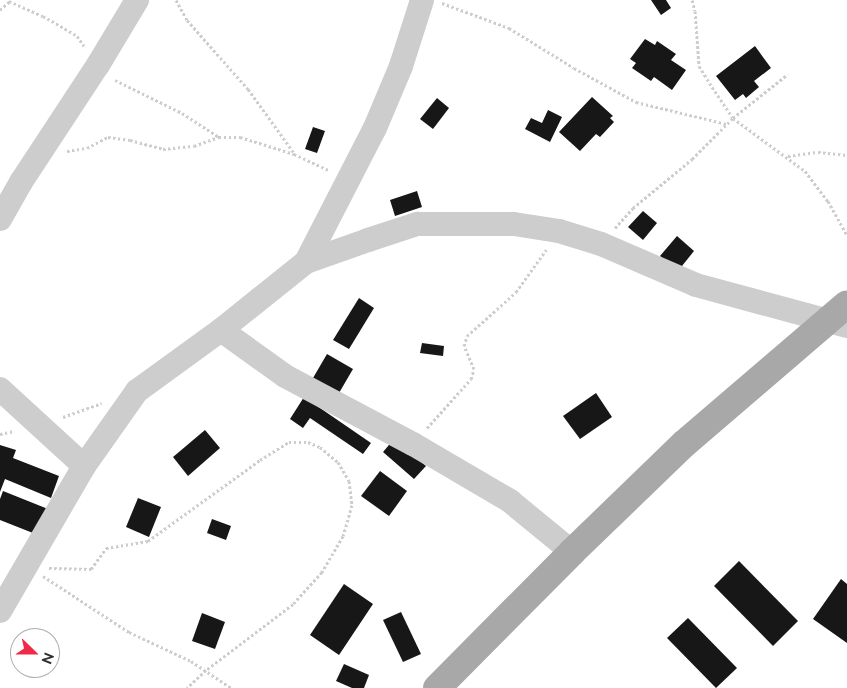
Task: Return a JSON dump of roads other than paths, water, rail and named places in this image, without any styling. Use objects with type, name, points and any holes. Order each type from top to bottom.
[{"type":"main road","points":[[437,688],[685,442],[841,317]]},
{"type":"street","points":[[0,219],[137,0]]},
{"type":"street","points":[[306,262],[375,128],[401,66],[422,0]]},
{"type":"street","points":[[0,611],[28,567],[84,466],[137,390],[221,330],[306,262],[417,224],[514,224],[559,232],[601,244],[696,286],[841,317]]},
{"type":"street","points":[[221,330],[285,376],[413,444],[510,501],[572,552]]},
{"type":"street","points":[[0,389],[84,466]]}]
